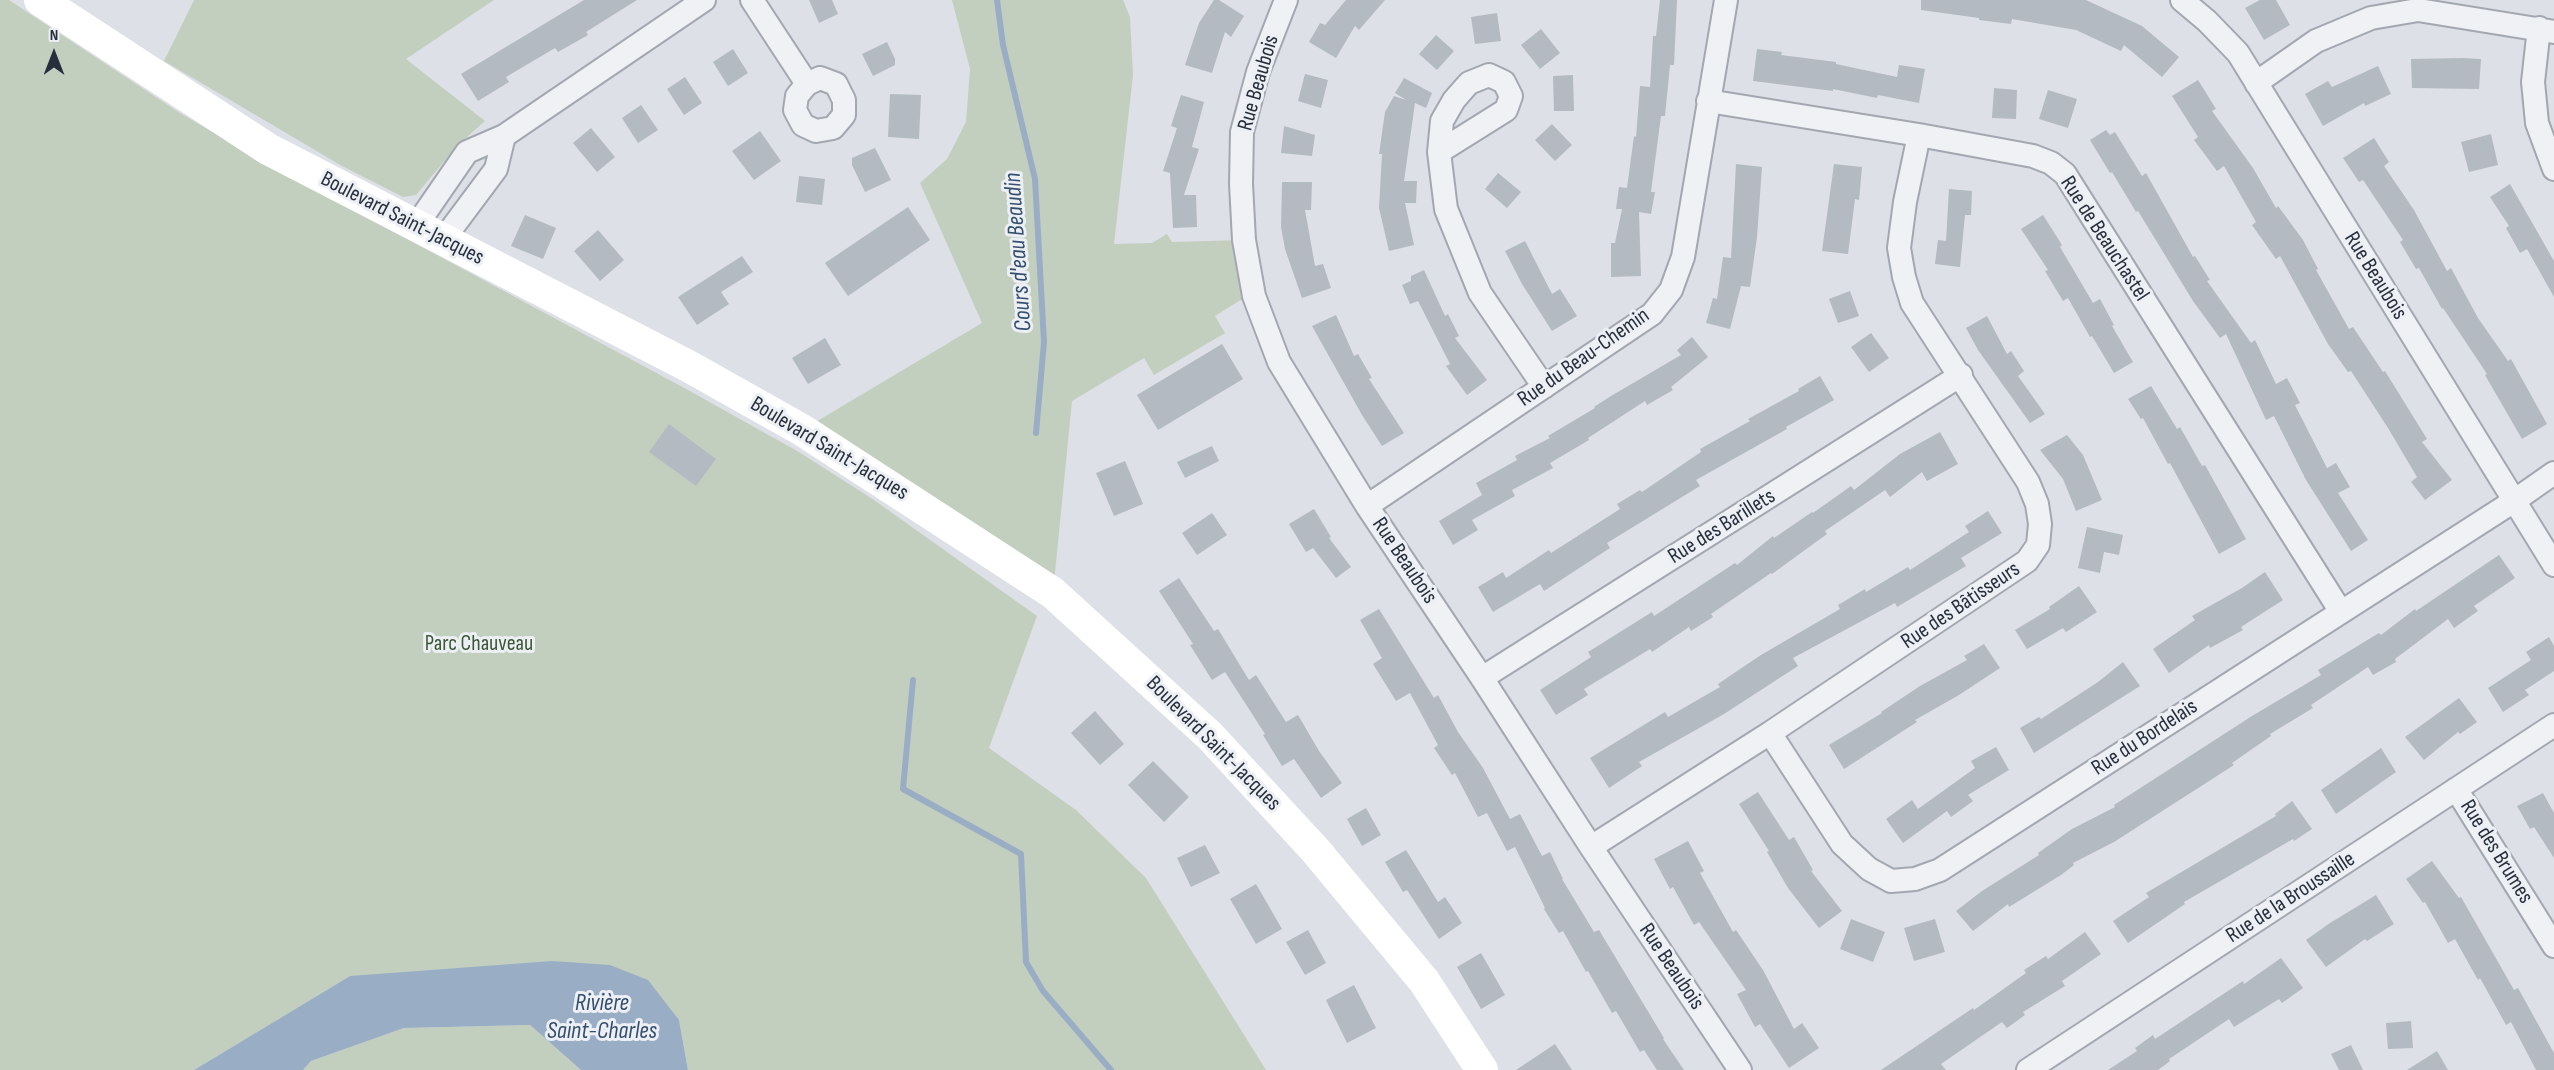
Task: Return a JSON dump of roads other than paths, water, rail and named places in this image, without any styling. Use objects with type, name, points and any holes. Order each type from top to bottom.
[{"type":"street","name":"Boulevard Saint-Jacques","points":[[40,0],[268,149],[690,367],[802,430],[1053,593],[1210,735],[1316,851],[1424,981],[1482,1070]]},
{"type":"street","points":[[430,233],[467,152],[504,136],[704,0]]},
{"type":"street","points":[[752,0],[807,84]]},
{"type":"street","name":"Rue Beaubois","points":[[1286,0],[1258,72],[1242,132],[1241,184],[1244,240],[1254,296],[1279,362],[1368,506],[1740,1070]]},
{"type":"street","name":"Rue du Beau-Chemin","points":[[1368,506],[1652,314],[1671,290],[1683,257],[1726,0]]},
{"type":"street","name":"Rue Beaubois","points":[[2182,0],[2207,21],[2238,53],[2554,565]]},
{"type":"street","points":[[2256,83],[2316,41],[2371,18],[2418,10],[2547,30],[2533,82],[2537,123],[2554,169]]},
{"type":"street","name":"Rue de Beauchastel","points":[[1708,101],[2033,156],[2051,163],[2065,174],[2341,612]]},
{"type":"street","name":"Rue des Bâtisseurs","points":[[1591,847],[1770,733],[2027,561],[2038,545],[2040,524],[2037,504],[2028,482],[1961,375],[1912,303],[1904,278],[1899,248],[1905,202],[1919,135]]},
{"type":"street","points":[[430,233],[496,169],[504,136]]},
{"type":"street","points":[[1439,152],[1446,209],[1480,293],[1544,387]]},
{"type":"street","name":"Rue des Barillets","points":[[1482,678],[1961,375]]},
{"type":"street","name":"Rue du Bordelais","points":[[1770,733],[1842,844],[1869,869],[1892,881],[1915,879],[1940,870],[2554,473]]},
{"type":"street","name":"Rue de la Broussaille","points":[[2028,1070],[2554,725]]},
{"type":"street","name":"Rue des Brumes","points":[[2456,789],[2554,946]]},
{"type":"water","name":"Rivière Saint-Charles","points":[[552,961],[610,965],[648,980],[679,1020],[688,1070],[581,1070],[530,1025],[404,1028],[311,1061],[303,1070],[194,1070],[350,976]]},
{"type":"waterway","name":"Cours d'eau Beaudin","points":[[997,0],[1003,45],[1035,179],[1044,342],[1036,433]]},
{"type":"waterway","name":"Cours d'eau Beaudin","points":[[913,680],[903,789],[1021,854],[1026,962],[1043,991],[1111,1070]]},
{"type":"park label","name":"Parc Chauveau","points":[[479,644]]}]
